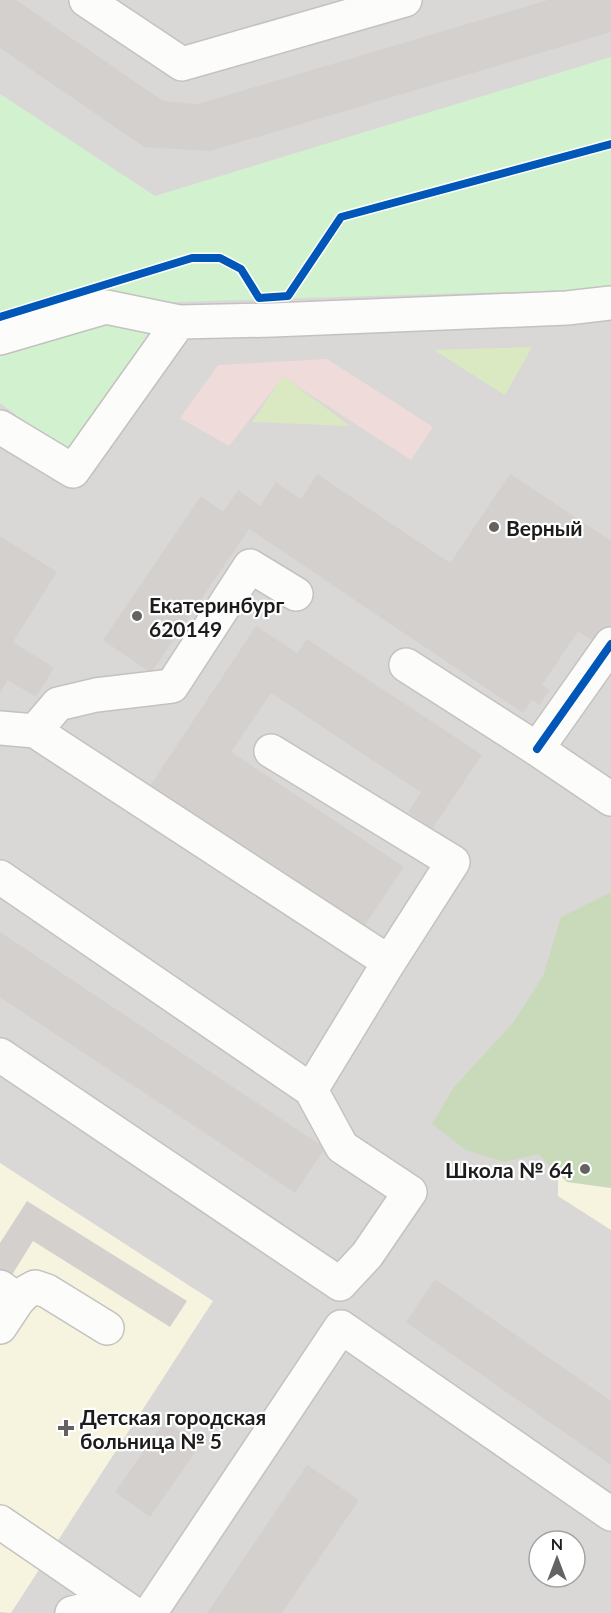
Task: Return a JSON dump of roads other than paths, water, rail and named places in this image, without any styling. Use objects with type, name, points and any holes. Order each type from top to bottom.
[{"type":"street","points":[[86,0],[182,64],[405,0]]},
{"type":"street","points":[[0,338],[106,307],[179,322],[567,308],[611,303]]},
{"type":"street","points":[[0,427],[73,471],[179,322]]},
{"type":"street","points":[[35,731],[58,704],[96,695],[172,686],[250,566],[296,594]]},
{"type":"street","points":[[537,749],[611,644]]},
{"type":"street","points":[[406,665],[537,749],[611,800]]},
{"type":"street","points":[[0,728],[35,731],[389,962]]},
{"type":"street","points":[[271,752],[453,862],[311,1090]]},
{"type":"street","points":[[0,877],[311,1090],[342,1146],[410,1192],[367,1254],[340,1284],[341,1327],[150,1613]]},
{"type":"street","points":[[0,1055],[340,1284]]},
{"type":"street","points":[[0,1327],[9,1294],[26,1292],[35,1287],[47,1291],[107,1328]]},
{"type":"street","points":[[341,1327],[611,1514]]},
{"type":"street","points":[[0,1522],[124,1607]]},
{"type":"street","points":[[72,1613],[124,1607]]},
{"type":"place","name":"Верный","points":[[494,527]]},
{"type":"place","name":"Екатеринбург 620149","points":[[137,616]]},
{"type":"place","name":"Школа № 64","points":[[585,1169]]},
{"type":"place","name":"Детская городская больница № 5","points":[[66,1428]]}]
